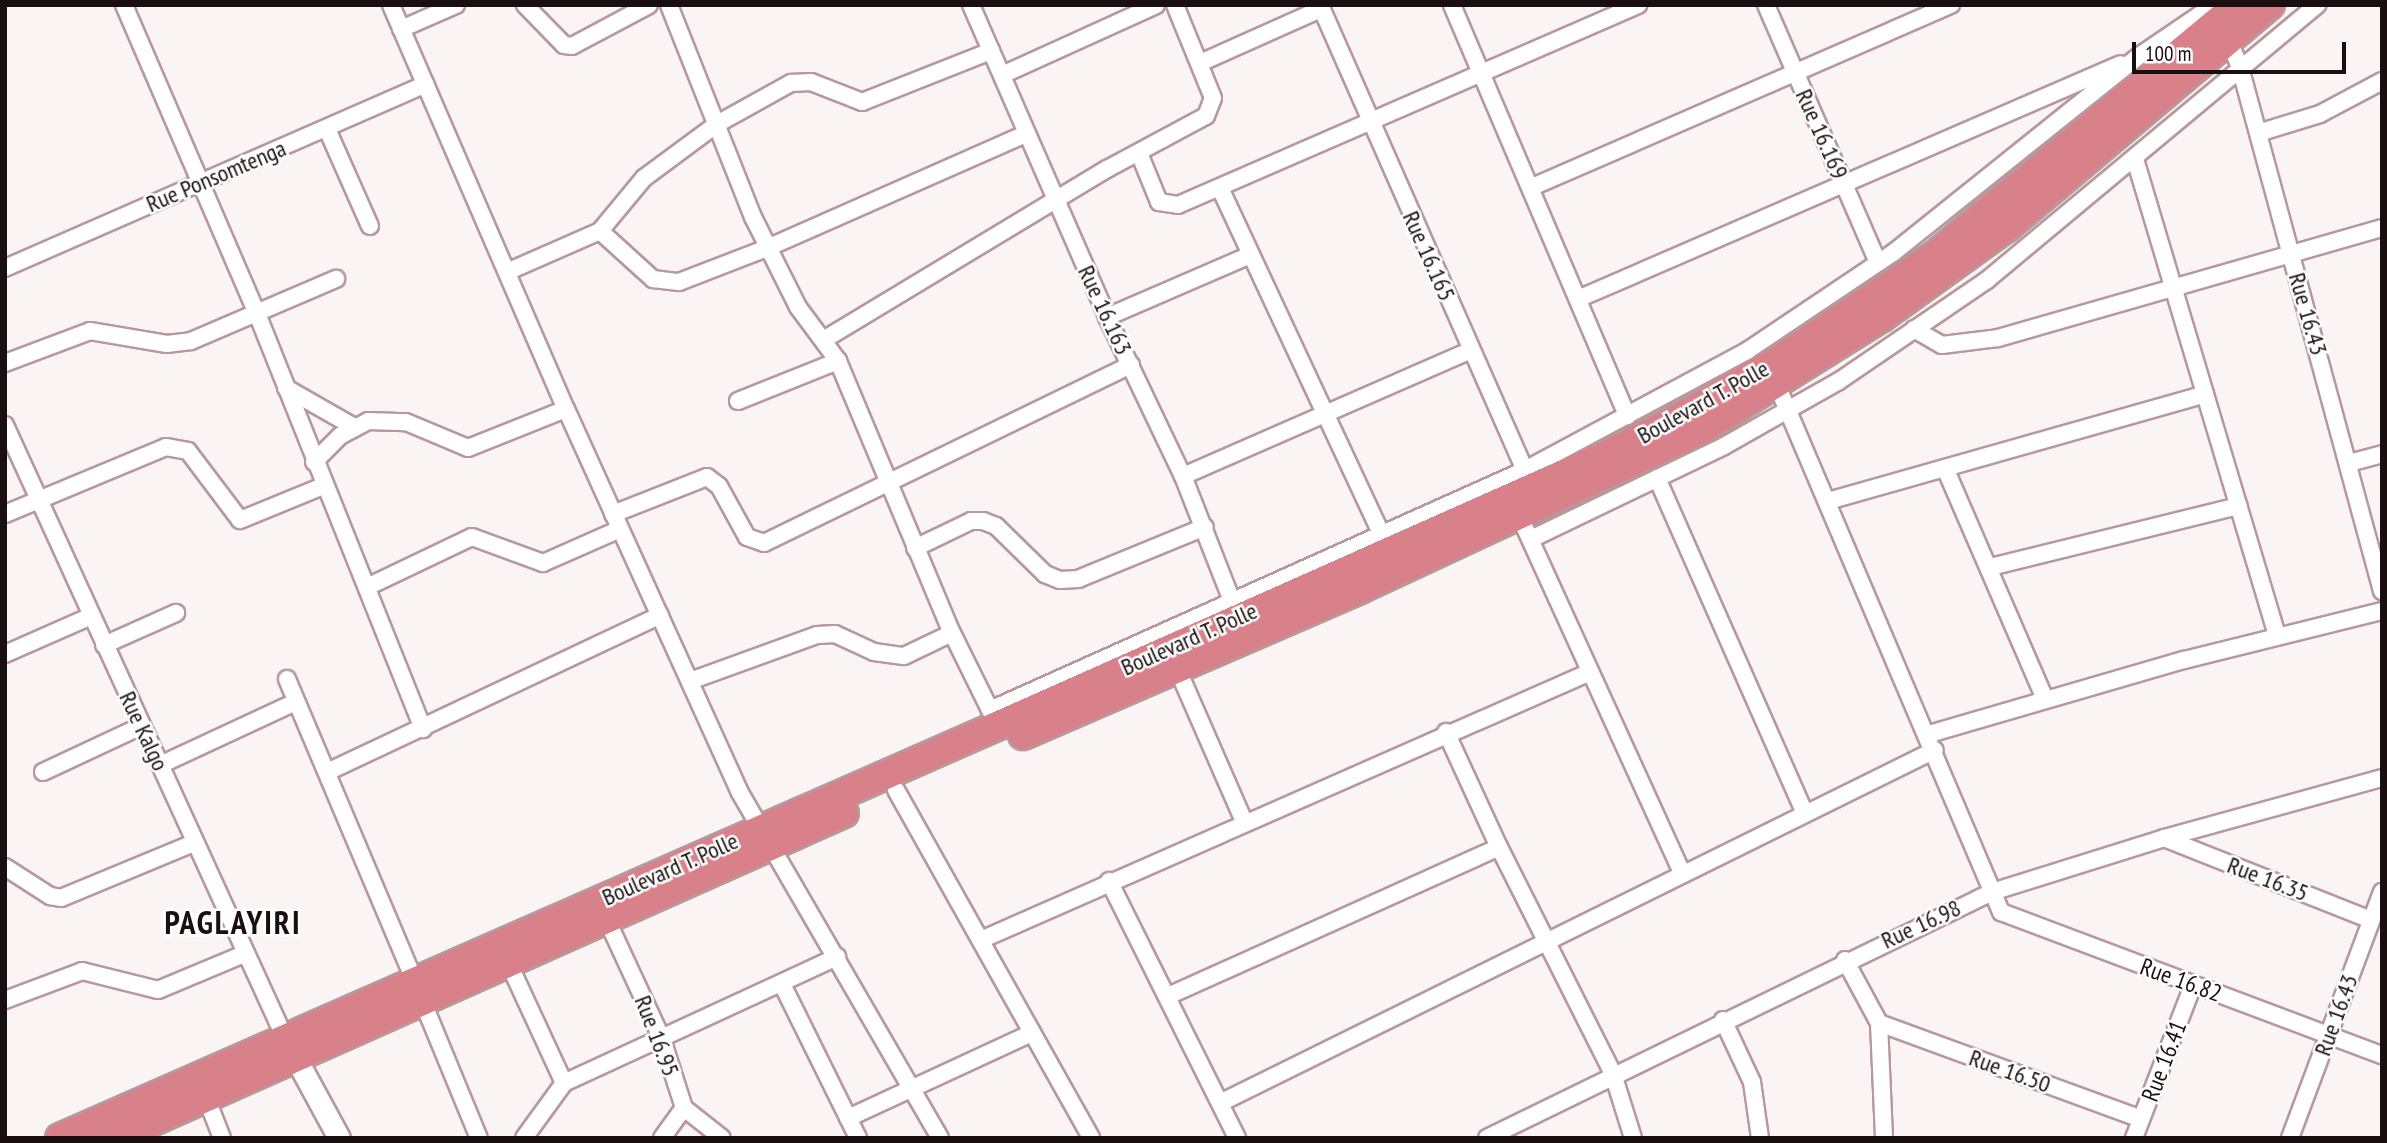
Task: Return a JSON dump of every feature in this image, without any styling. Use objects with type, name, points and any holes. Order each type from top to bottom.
[{"type":"highway","name":"Boulevard T. Polle","points":[[1530,503],[1690,412],[1880,294],[1984,218],[2221,16],[2270,5]]},
{"type":"highway","name":"Boulevard T. Polle","points":[[418,990],[509,964],[607,920],[994,718],[1530,503],[1701,430],[1882,317],[2007,227],[2221,16]]},
{"type":"highway","name":"Boulevard T. Polle","points":[[60,1138],[290,1046],[766,838],[897,790],[1177,668],[1239,618]]},
{"type":"highway","name":"Boulevard T. Polle","points":[[115,1138],[206,1097],[290,1046]]},
{"type":"street","points":[[124,5],[258,316],[323,486],[367,587],[423,729]]},
{"type":"street","points":[[391,5],[509,271],[566,410],[690,681],[766,838],[940,1138]]},
{"type":"street","points":[[401,29],[456,5]]},
{"type":"street","points":[[526,5],[559,40],[572,46],[649,5]]},
{"type":"street","points":[[669,5],[767,248],[798,307],[825,339],[838,361],[952,634],[994,718]]},
{"type":"street","name":"Rue 16.163","points":[[971,5],[1107,317],[1184,476],[1239,618]]},
{"type":"street","points":[[1002,75],[1156,5]]},
{"type":"street","points":[[825,339],[1055,201],[1206,116],[1212,107],[1200,63],[1175,5]]},
{"type":"street","points":[[1452,5],[1580,298],[1627,416]]},
{"type":"street","points":[[1139,153],[1159,202],[1168,206],[1220,188],[1370,125],[1638,5]]},
{"type":"street","name":"Rue 16.169","points":[[1766,5],[1878,262]]},
{"type":"street","points":[[1532,187],[1951,5]]},
{"type":"street","points":[[1239,618],[1381,534],[1657,478],[1789,411],[1987,280],[2317,5]]},
{"type":"street","points":[[1200,63],[1321,7]]},
{"type":"street","name":"Rue 16.165","points":[[1321,7],[1370,125],[1471,350],[1530,503],[1590,672],[1681,871]]},
{"type":"street","points":[[1580,298],[2139,56],[2221,16]]},
{"type":"street","name":"Rue 16.43","points":[[2221,16],[2240,67],[2382,591]]},
{"type":"street","points":[[509,271],[600,231],[638,183],[717,124],[791,83],[811,82],[862,102],[991,51]]},
{"type":"street","points":[[1530,503],[1627,416],[1747,351],[1878,262],[2139,56]]},
{"type":"street","points":[[2258,132],[2320,114],[2382,81]]},
{"type":"street","name":"Rue Ponsomtenga","points":[[5,268],[426,84]]},
{"type":"street","points":[[327,129],[370,226]]},
{"type":"street","points":[[600,231],[653,279],[665,283],[767,248],[1026,134]]},
{"type":"street","points":[[2135,159],[2176,288],[2277,636]]},
{"type":"street","points":[[1220,188],[1381,534]]},
{"type":"street","points":[[1914,329],[1942,345],[1965,344],[2176,288],[2382,228]]},
{"type":"street","points":[[1107,317],[1250,255]]},
{"type":"street","points":[[5,363],[90,331],[167,344],[191,341],[258,316],[336,279]]},
{"type":"street","points":[[1184,476],[1471,350]]},
{"type":"street","points":[[738,401],[838,361]]},
{"type":"street","points":[[367,587],[472,537],[543,563],[616,521],[707,477],[719,486],[747,537],[758,544],[1131,365]]},
{"type":"street","name":"Rue 16.82","points":[[1777,385],[1929,734],[2001,912],[2382,1055]]},
{"type":"street","points":[[286,388],[355,427]]},
{"type":"street","points":[[1828,501],[2206,394]]},
{"type":"street","points":[[314,462],[355,427],[384,419],[406,422],[468,448],[566,410]]},
{"type":"street","name":"Rue Kalgo","points":[[5,425],[244,954],[290,1046]]},
{"type":"street","points":[[5,514],[166,447],[188,451],[240,520],[323,486]]},
{"type":"street","points":[[2349,463],[2382,454]]},
{"type":"street","points":[[1945,468],[2045,699]]},
{"type":"street","points":[[1657,478],[1804,811]]},
{"type":"street","points":[[1990,567],[2239,506]]},
{"type":"street","points":[[915,548],[960,525],[983,521],[996,526],[1045,574],[1059,580],[1079,579],[1205,527]]},
{"type":"street","points":[[1929,734],[2045,699],[2277,636],[2382,611]]},
{"type":"street","points":[[104,645],[176,613]]},
{"type":"street","points":[[327,772],[660,615]]},
{"type":"street","points":[[5,654],[91,616]]},
{"type":"street","points":[[690,681],[817,635],[835,634],[874,652],[904,656],[952,634]]},
{"type":"street","points":[[1177,668],[1244,821]]},
{"type":"street","points":[[983,939],[1446,732],[1590,672]]},
{"type":"street","points":[[287,679],[479,1138]]},
{"type":"street","points":[[160,765],[296,702]]},
{"type":"street","points":[[43,772],[141,726]]},
{"type":"street","points":[[1446,732],[1499,848],[1613,1074],[1633,1138]]},
{"type":"street","points":[[1220,1102],[1681,871],[1935,750]]},
{"type":"street","name":"Rue 16.98","points":[[1487,1138],[1505,1133],[1613,1074],[1844,960],[1992,892],[2164,838],[2382,778]]},
{"type":"street","points":[[897,790],[983,939],[1091,1138]]},
{"type":"street","name":"Rue 16.35","points":[[2164,838],[2371,920]]},
{"type":"street","points":[[5,867],[50,896],[61,898],[194,843]]},
{"type":"street","points":[[1168,996],[1499,848]]},
{"type":"street","points":[[1109,881],[1237,1138]]},
{"type":"street","name":"Rue 16.43","points":[[2290,1138],[2382,892]]},
{"type":"street","name":"Rue 16.95","points":[[607,920],[662,1039],[684,1108],[722,1138]]},
{"type":"street","points":[[5,1000],[82,971],[158,990],[244,954]]},
{"type":"street","points":[[524,1138],[565,1083],[782,985],[837,957]]},
{"type":"street","points":[[1844,960],[1879,1023],[1884,1138]]},
{"type":"street","points":[[509,964],[565,1083]]},
{"type":"street","points":[[782,985],[858,1138]]},
{"type":"street","name":"Rue 16.41","points":[[2134,1138],[2193,985]]},
{"type":"street","points":[[1723,1020],[1752,1082],[1760,1138]]},
{"type":"street","name":"Rue 16.50","points":[[1879,1023],[2141,1119]]},
{"type":"street","points":[[848,1118],[1032,1033]]},
{"type":"street","points":[[290,1046],[339,1138]]},
{"type":"street","points":[[206,1097],[222,1138]]},
{"type":"street","points":[[662,1138],[684,1108]]},
{"type":"district","name":"PAGLAYIRI","points":[[233,922]]}]
